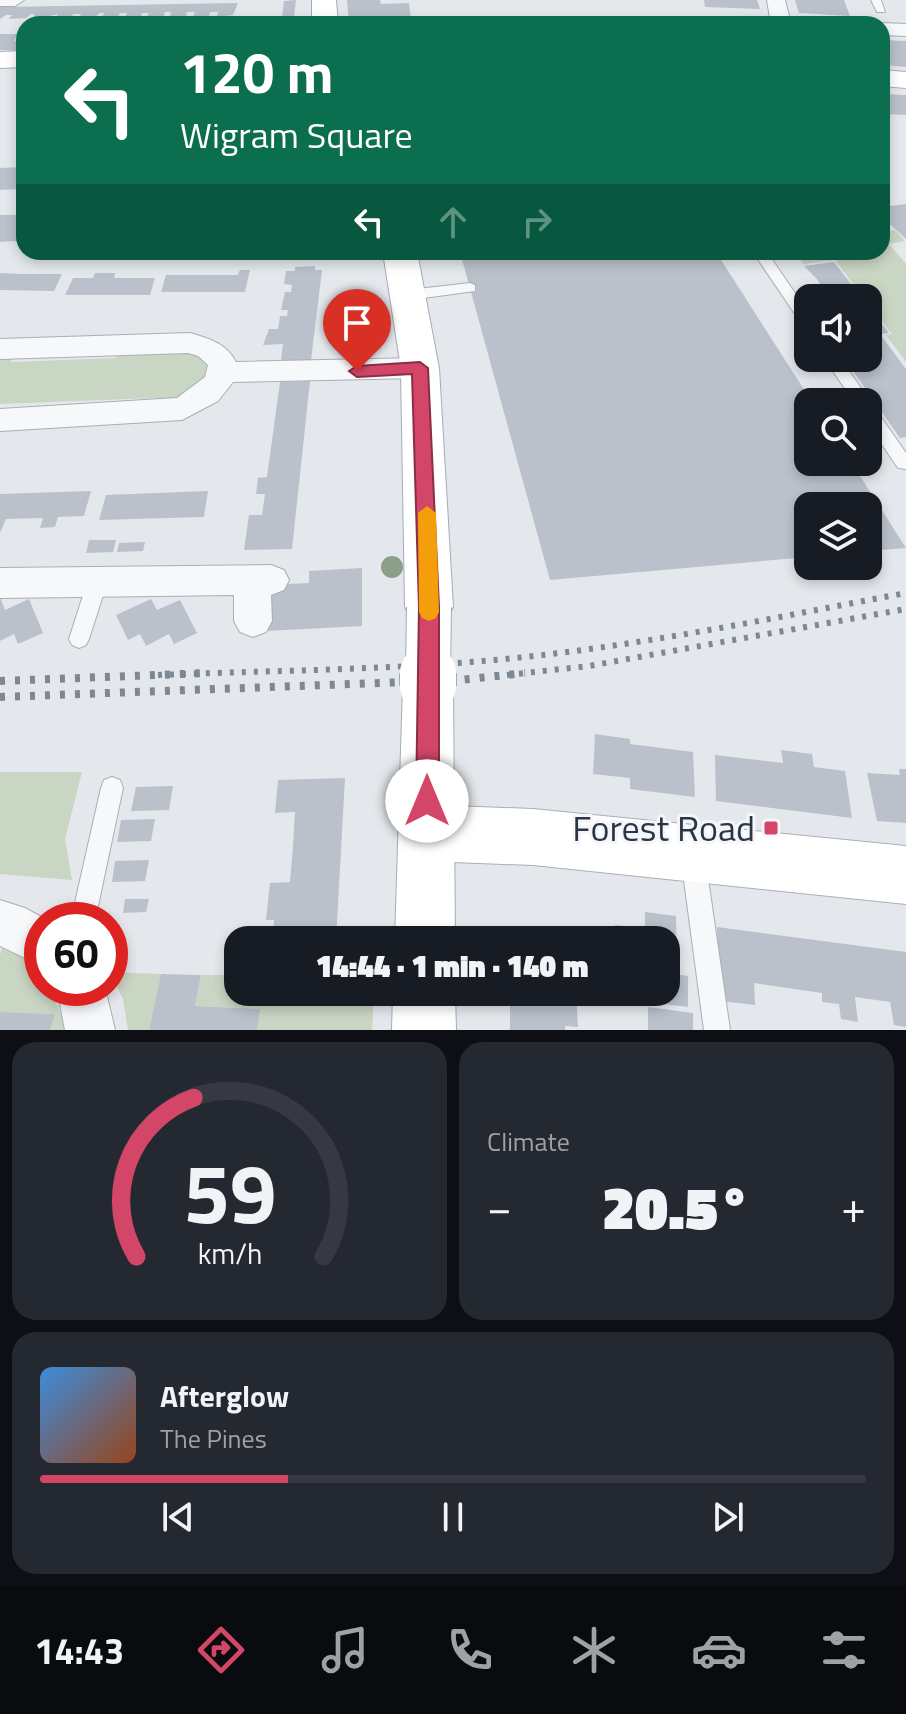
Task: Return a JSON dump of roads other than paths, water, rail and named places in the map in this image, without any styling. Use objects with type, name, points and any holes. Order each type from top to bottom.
[{"type":"main road","points":[[402,260],[420,368],[429,607],[425,926]]},
{"type":"main road","points":[[427,833],[533,837],[906,875]]},
{"type":"main road","points":[[424,1006],[424,1030]]},
{"type":"street","points":[[0,0],[15,0]]},
{"type":"street","points":[[0,349],[190,343],[216,352],[223,363],[224,372],[219,384],[207,395],[182,409],[163,413],[0,420]]},
{"type":"street","points":[[224,372],[420,368]]},
{"type":"street","points":[[0,583],[261,580],[238,612],[188,582]]},
{"type":"street","points":[[0,923],[9,924],[24,933]]},
{"type":"street","points":[[85,1006],[90,1030]]},
{"type":"lane","points":[[765,260],[794,302]]},
{"type":"lane","points":[[409,295],[470,288]]},
{"type":"lane","points":[[882,431],[904,463]]},
{"type":"lane","points":[[79,639],[97,583]]},
{"type":"lane","points":[[87,902],[112,788]]},
{"type":"lane","points":[[692,851],[717,1030]]},
{"type":"railway","points":[[158,675],[393,667],[534,656],[674,636],[906,593]]},
{"type":"railway","points":[[507,675],[589,666],[906,609]]},
{"type":"railway","points":[[0,681],[209,673]]},
{"type":"railway","points":[[0,697],[460,680],[525,673]]},
{"type":"place","name":"Forest Road","points":[[771,828]]}]
